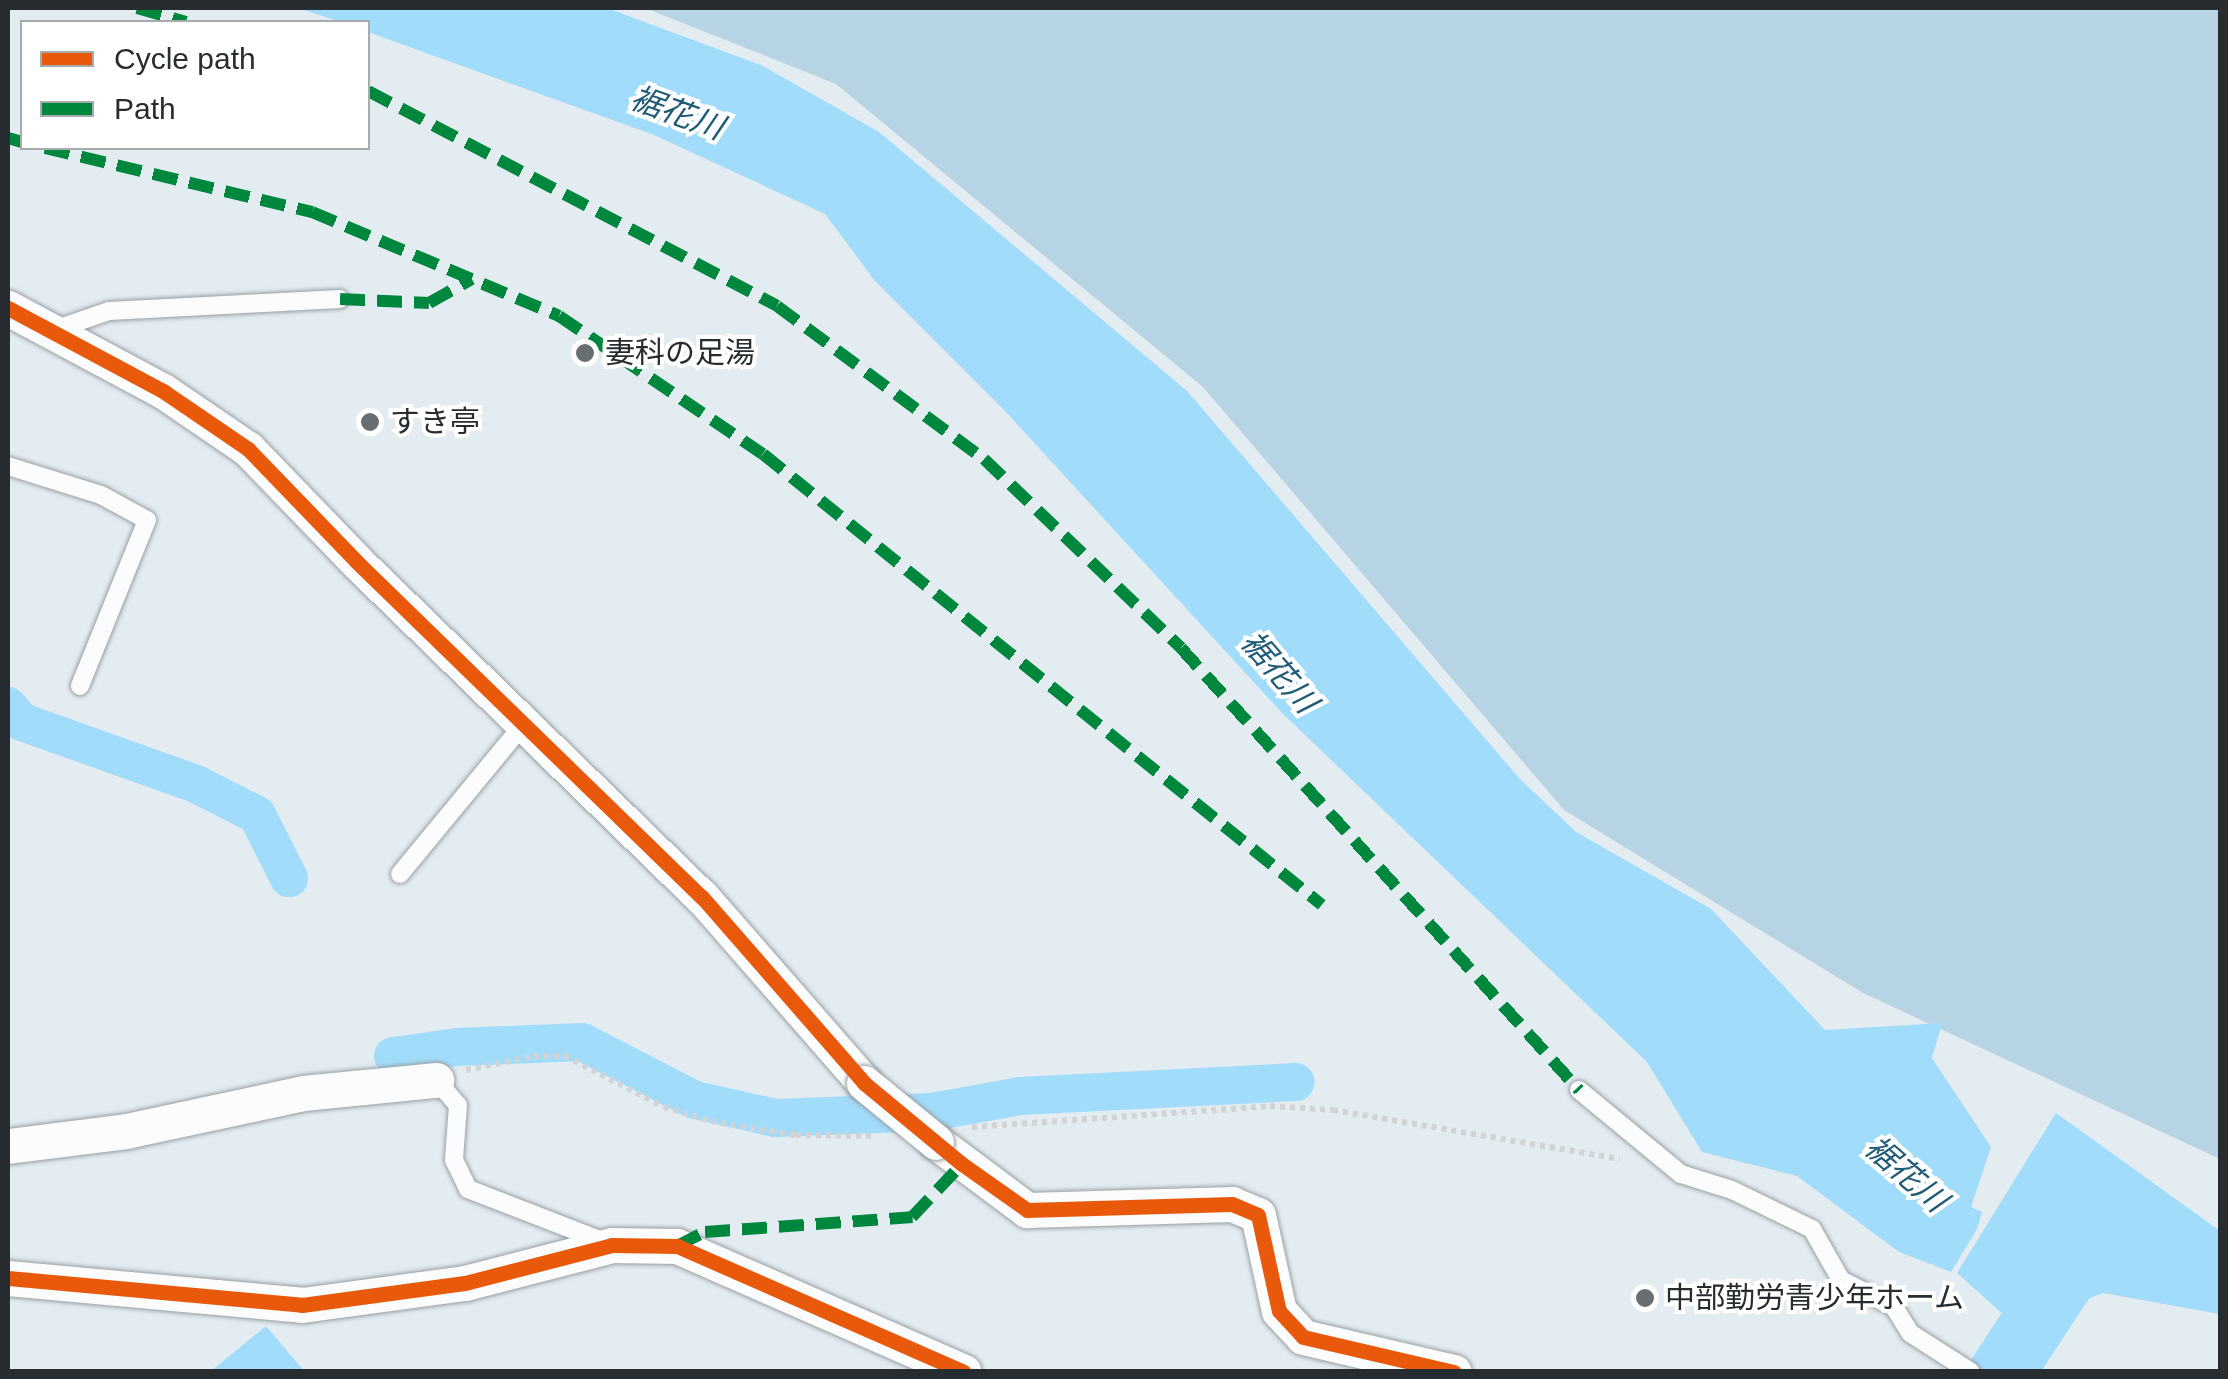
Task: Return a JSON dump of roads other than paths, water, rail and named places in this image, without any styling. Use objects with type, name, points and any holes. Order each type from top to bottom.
[{"type":"street","points":[[8,308],[163,391],[248,449],[523,725],[702,897],[864,1084],[944,1136],[1028,1210],[1232,1204],[1258,1215],[1278,1311],[1303,1337],[1454,1372]]},
{"type":"street","points":[[8,1146],[126,1131],[302,1093],[436,1080]]},
{"type":"street","points":[[16,1278],[302,1306],[465,1284],[612,1245],[676,1246],[964,1372]]},
{"type":"lane","points":[[52,331],[109,311],[340,299]]},
{"type":"lane","points":[[8,466],[101,495],[147,520],[80,686]]},
{"type":"lane","points":[[400,874],[523,725]]},
{"type":"lane","points":[[436,1080],[458,1105],[454,1160],[468,1189],[612,1245]]},
{"type":"lane","points":[[1579,1090],[1680,1174],[1732,1190],[1812,1229],[1841,1280],[1894,1307],[1910,1334],[1971,1372]]},
{"type":"water","name":"裾花川","points":[[298,8],[607,8],[763,66],[879,132],[1187,391],[1519,778],[1576,832],[1711,909],[1825,1030],[1942,1023],[1932,1058],[1991,1147],[1971,1207],[1982,1212],[1977,1229],[1951,1272],[1899,1252],[1797,1176],[1702,1152],[1647,1062],[1283,714],[1005,411],[875,281],[825,214],[654,135],[370,33],[370,20],[335,20]]},
{"type":"water","points":[[2056,1113],[2220,1231],[2220,1314],[2103,1293],[2074,1304],[2046,1323],[2005,1316],[1957,1273]]},
{"type":"water","points":[[266,1326],[304,1371],[211,1371]]},
{"type":"waterway","points":[[8,706],[22,722],[196,784],[257,815],[289,878]]},
{"type":"waterway","points":[[393,1056],[457,1047],[582,1042],[695,1100],[775,1118],[932,1112],[1020,1096],[1296,1082]]},
{"type":"waterway","points":[[2001,1372],[2081,1250]]},
{"type":"place","name":"妻科の足湯","points":[[585,353]]},
{"type":"place","name":"すき亭","points":[[370,422]]},
{"type":"place","name":"中部勤労青少年ホーム","points":[[1645,1298]]}]
